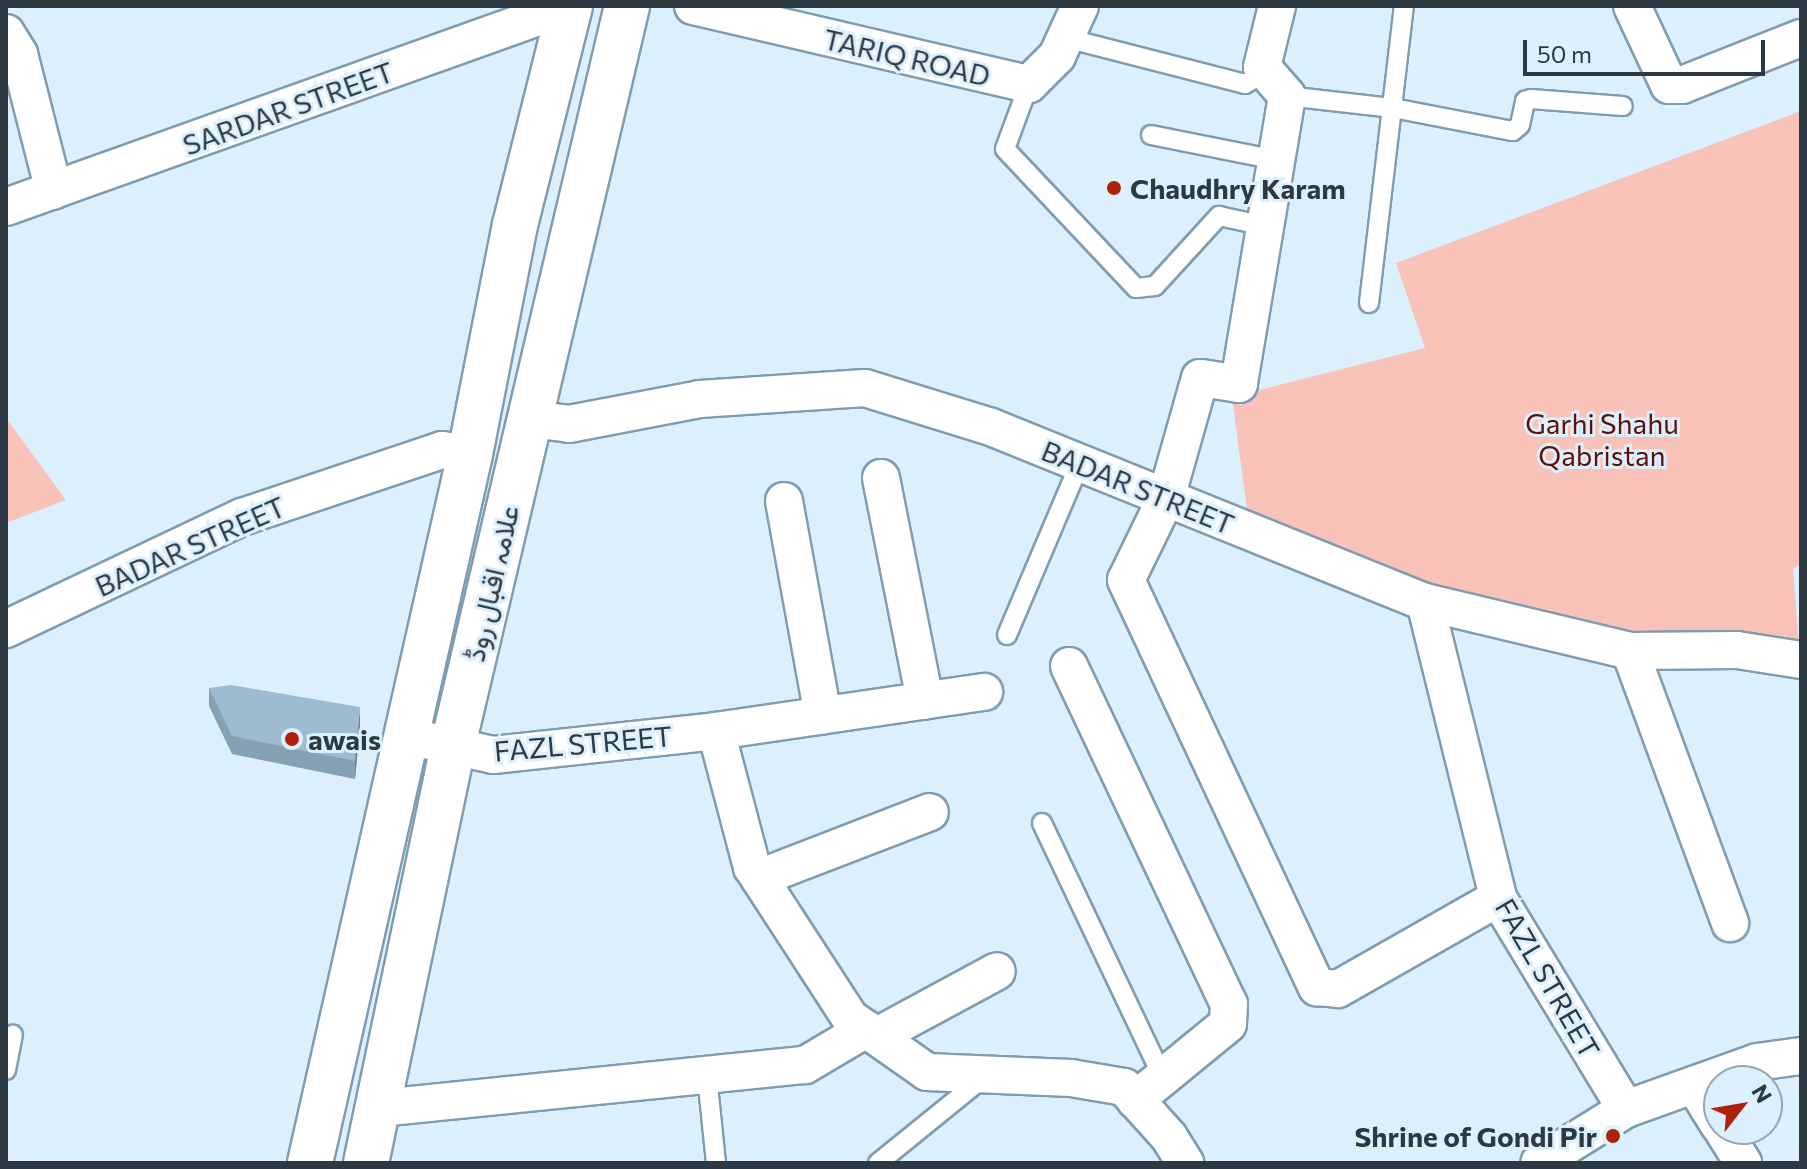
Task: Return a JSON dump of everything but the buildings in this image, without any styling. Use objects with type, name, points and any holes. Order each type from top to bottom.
[{"type":"main road","name":"علامہ اقبال روڈ","points":[[310,1163],[470,454],[515,225],[570,6]]},
{"type":"main road","name":"علامہ اقبال روڈ","points":[[366,1163],[380,1108],[453,745],[627,6]]},
{"type":"street","name":"SARDAR STREET","points":[[6,207],[570,6]]},
{"type":"street","name":"TARIQ ROAD","points":[[693,6],[1029,84],[1057,56],[1073,22]]},
{"type":"street","points":[[1277,6],[1262,67],[1276,84],[1276,160],[1239,384],[1200,378],[1166,498],[1127,574],[1128,587],[1317,987],[1338,989],[1498,898]]},
{"type":"street","points":[[1632,6],[1669,85],[1682,85],[1801,38]]},
{"type":"street","points":[[6,33],[19,54],[54,191]]},
{"type":"street","name":"BADAR STREET","points":[[530,419],[569,424],[700,399],[865,388],[991,427],[1425,602],[1630,651],[1737,650],[1801,660]]},
{"type":"street","name":"BADAR STREET","points":[[6,629],[242,517],[442,450],[470,454]]},
{"type":"street","points":[[881,478],[925,701]]},
{"type":"street","points":[[784,501],[823,715]]},
{"type":"street","name":"FAZL STREET","points":[[1425,602],[1498,898],[1626,1109]]},
{"type":"street","points":[[1630,651],[1730,923]]},
{"type":"street","points":[[1069,666],[1229,1004],[1228,1024],[1164,1080],[1135,1100]]},
{"type":"street","name":"FAZL STREET","points":[[404,736],[493,755],[716,731],[984,692]]},
{"type":"street","points":[[716,731],[759,878],[850,1018],[927,1072],[989,1074],[1124,1087],[1185,1163]]},
{"type":"street","points":[[759,878],[930,812]]},
{"type":"street","points":[[380,1108],[805,1065],[997,971]]},
{"type":"street","points":[[1539,1163],[1626,1109],[1757,1062],[1801,1056]]},
{"type":"street","points":[[1694,1085],[1703,1100]]},
{"type":"street","points":[[1732,1145],[1743,1163]]},
{"type":"lane","points":[[1369,303],[1404,6]]},
{"type":"lane","points":[[1073,22],[1245,84],[1276,84],[1513,131],[1520,125],[1525,101],[1531,99],[1623,106]]},
{"type":"lane","points":[[1029,84],[1005,149],[1136,288],[1155,286],[1219,216],[1265,226]]},
{"type":"lane","points":[[1151,135],[1276,160]]},
{"type":"lane","points":[[1007,635],[1080,463]]},
{"type":"lane","points":[[1042,823],[1164,1080]]},
{"type":"lane","points":[[6,1070],[13,1035]]},
{"type":"lane","points":[[878,1163],[989,1074]]},
{"type":"lane","points":[[707,1076],[716,1163]]},
{"type":"green space","name":"Garhi Shahu Qabristan","points":[[1801,111],[1801,564],[1793,569],[1800,658],[1630,651],[1250,533],[1232,397],[1425,348],[1396,263]]},
{"type":"green space","points":[[6,418],[66,500],[6,523]]},
{"type":"place","name":"Chaudhry Karam","points":[[1114,188]]},
{"type":"place","name":"awais","points":[[292,739]]},
{"type":"place","name":"Shrine of Gondi Pir","points":[[1613,1136]]}]
